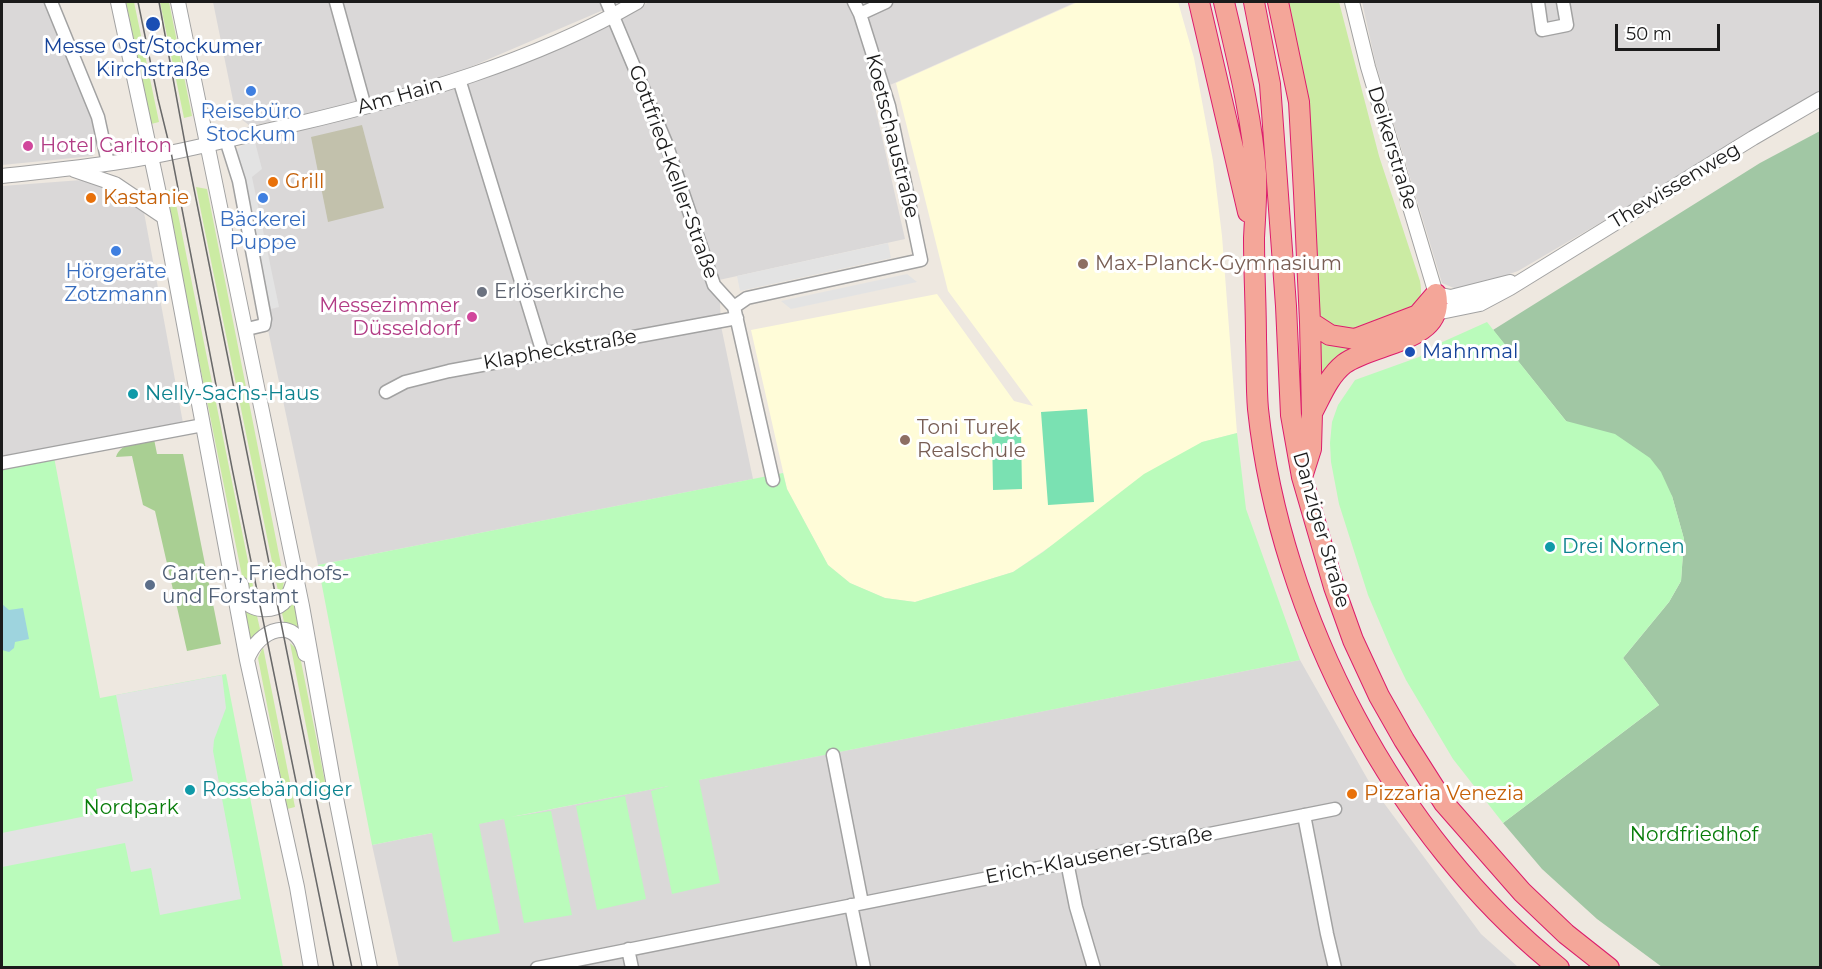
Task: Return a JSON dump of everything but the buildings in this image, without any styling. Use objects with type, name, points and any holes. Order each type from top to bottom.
[{"type":"highway","points":[[1199,2],[1254,241]]},
{"type":"highway","name":"Danziger Straße","points":[[1224,2],[1244,87],[1256,175],[1254,241],[1258,407],[1267,468],[1284,541],[1313,628],[1350,709],[1392,778],[1432,836],[1465,878],[1498,913],[1559,968]]},
{"type":"highway","name":"Danziger Straße","points":[[1254,2],[1270,84],[1286,306],[1291,415],[1302,477],[1334,587],[1353,640],[1379,696],[1444,803],[1522,892],[1566,934],[1609,968]]},
{"type":"highway","points":[[1278,2],[1299,102],[1310,322],[1312,413],[1311,449],[1302,477]]},
{"type":"highway","points":[[1312,413],[1329,381],[1344,365],[1361,354],[1421,330],[1431,323],[1436,303]]},
{"type":"highway","points":[[1310,322],[1330,335],[1355,339],[1418,315],[1436,303]]},
{"type":"street","points":[[51,2],[98,117],[113,162],[109,170],[93,176]]},
{"type":"street","points":[[118,2],[164,217],[247,660],[297,887],[311,968]]},
{"type":"street","points":[[178,2],[296,572],[337,803],[370,968]]},
{"type":"street","points":[[336,2],[365,107]]},
{"type":"street","name":"Gottfried-Keller-Straße","points":[[607,2],[666,143],[714,285],[736,313],[773,480]]},
{"type":"street","name":"Am Hain","points":[[2,176],[151,156],[365,107],[459,79],[536,49],[637,2]]},
{"type":"street","name":"Koetschaustraße","points":[[854,2],[860,14],[889,106],[921,260]]},
{"type":"street","points":[[860,14],[886,2]]},
{"type":"street","name":"Deikerstraße","points":[[1352,2],[1368,67],[1436,303]]},
{"type":"street","points":[[1538,2],[1542,30],[1567,25],[1563,2]]},
{"type":"street","points":[[459,79],[543,353]]},
{"type":"street","name":"Thewissenweg","points":[[1436,303],[1480,304],[1821,99]]},
{"type":"street","points":[[226,140],[239,181],[265,319],[264,325],[247,329]]},
{"type":"street","points":[[69,168],[115,184],[164,217]]},
{"type":"street","name":"Klapheckstraße","points":[[386,392],[405,382],[449,371],[736,313],[747,298],[921,260]]},
{"type":"street","points":[[2,463],[203,425]]},
{"type":"street","points":[[231,578],[241,583],[244,598],[248,604],[270,609],[284,602],[290,594],[296,572]]},
{"type":"street","points":[[247,660],[251,648],[258,639],[266,634],[284,631],[293,633],[300,639],[306,661],[315,670]]},
{"type":"street","points":[[833,755],[857,904],[864,968]]},
{"type":"street","name":"Erich-Klausener-Straße","points":[[537,968],[1335,809]]},
{"type":"street","points":[[1304,815],[1326,934],[1335,968]]},
{"type":"street","points":[[1067,862],[1076,907],[1094,968]]},
{"type":"street","points":[[628,950],[632,968]]},
{"type":"shaded area","points":[[2,2],[48,2],[101,134],[93,156],[2,165]]},
{"type":"shaded area","points":[[213,2],[622,2],[461,71],[358,103],[250,126],[236,115]]},
{"type":"shaded area","points":[[649,2],[1076,2],[872,93],[905,239],[719,280],[721,326],[753,479],[318,565],[268,330],[269,310],[234,156],[252,137],[377,111],[491,76],[626,16]]},
{"type":"shaded area","name":"Max-Planck-Gymnasium","points":[[1078,2],[1178,2],[1194,58],[1213,161],[1222,236],[1237,433],[1202,442],[1013,572],[915,602],[885,598],[850,583],[828,565],[787,489],[751,330],[937,294],[1014,401],[1033,406],[948,291],[896,83]]},
{"type":"shaded area","points":[[1362,2],[1820,2],[1820,94],[1518,271],[1461,291],[1442,283],[1376,65]]},
{"type":"shaded area","points":[[362,125],[384,208],[328,222],[311,137]]},
{"type":"shaded area","points":[[254,138],[262,169],[252,177],[279,307],[271,309],[237,149]]},
{"type":"shaded area","points":[[95,179],[143,207],[183,423],[2,460],[2,186]]},
{"type":"shaded area","points":[[888,243],[891,258],[740,291],[737,276]]},
{"type":"shaded area","points":[[907,274],[917,282],[791,309],[781,301]]},
{"type":"shaded area","points":[[1300,660],[1372,787],[1481,934],[1518,967],[399,967],[372,845]]},
{"type":"shaded area","points":[[222,675],[226,708],[214,740],[213,751],[241,899],[160,915],[151,868],[131,872],[125,843],[2,867],[2,833],[101,813],[96,789],[133,781],[116,695]]},
{"type":"green space","points":[[126,2],[134,2],[159,122],[151,124]]},
{"type":"green space","points":[[160,2],[169,2],[192,116],[184,118]]},
{"type":"green space","points":[[1288,2],[1339,2],[1379,156],[1420,281],[1421,296],[1413,310],[1352,333],[1317,320]]},
{"type":"green space","name":"Nordfriedhof","points":[[1820,131],[1820,967],[1662,967],[1597,919],[1542,869],[1503,823],[1659,705],[1623,658],[1669,602],[1681,581],[1684,539],[1672,496],[1566,421],[1493,330],[1760,163]]},
{"type":"green space","points":[[196,187],[207,189],[284,580],[279,596]]},
{"type":"green space","points":[[173,189],[256,601],[245,591],[165,191]]},
{"type":"green space","points":[[1487,322],[1566,421],[1615,434],[1650,458],[1661,472],[1672,496],[1684,539],[1681,581],[1669,602],[1623,658],[1659,705],[1503,823],[1453,759],[1406,680],[1391,649],[1368,595],[1339,504],[1330,443],[1332,422],[1338,405],[1355,380],[1419,357],[1438,344]]},
{"type":"green space","points":[[1318,337],[1358,343],[1320,381]]},
{"type":"green space","points":[[1087,409],[1094,502],[1048,505],[1041,412]]},
{"type":"green space","points":[[1021,430],[1022,489],[993,490],[992,431]]},
{"type":"green space","points":[[1237,433],[1246,509],[1300,660],[699,780],[720,883],[672,894],[651,791],[669,786],[511,817],[551,811],[572,915],[524,923],[504,819],[479,824],[500,933],[453,942],[432,833],[372,845],[318,565],[783,473],[787,489],[828,565],[850,583],[885,598],[915,602],[1013,572],[1043,552],[1144,474],[1202,442]]},
{"type":"green space","points":[[154,439],[157,454],[183,454],[221,644],[187,651],[155,511],[143,505],[132,456],[116,457],[122,448]]},
{"type":"green space","name":"Nordpark","points":[[54,457],[100,698],[226,674],[283,967],[2,968],[2,467]]},
{"type":"green space","points":[[293,600],[296,601],[302,632],[285,627],[282,613]]},
{"type":"green space","points":[[242,606],[249,613],[257,616],[260,629],[250,642]]},
{"type":"green space","points":[[290,643],[299,651],[329,802],[321,803]]},
{"type":"green space","points":[[263,647],[295,807],[287,809],[258,658]]},
{"type":"green space","points":[[625,796],[646,899],[597,910],[576,806]]},
{"type":"water","points":[[2,604],[9,610],[23,608],[29,639],[15,642],[14,648],[9,652],[2,650]]},
{"type":"tram line","points":[[138,2],[171,152],[232,468],[334,968]]},
{"type":"tram line","points":[[159,2],[186,149],[352,968]]},
{"type":"place","name":"Messe Ost/Stockumer Kirchstraße","points":[[153,24]]},
{"type":"place","name":"Reisebüro Stockum","points":[[251,91]]},
{"type":"place","name":"Hotel Carlton","points":[[28,146]]},
{"type":"place","name":"Grill","points":[[273,182]]},
{"type":"place","name":"Kastanie","points":[[91,198]]},
{"type":"place","name":"Bäckerei Puppe","points":[[263,198]]},
{"type":"place","name":"Hörgeräte Zotzmann","points":[[116,251]]},
{"type":"place","name":"Max-Planck-Gymnasium","points":[[1083,264]]},
{"type":"place","name":"Erlöserkirche","points":[[482,292]]},
{"type":"place","name":"Messezimmer Düsseldorf","points":[[472,317]]},
{"type":"place","name":"Mahnmal","points":[[1410,352]]},
{"type":"place","name":"Nelly-Sachs-Haus","points":[[133,394]]},
{"type":"place","name":"Toni Turek Realschule","points":[[905,440]]},
{"type":"place","name":"Drei Nornen","points":[[1550,547]]},
{"type":"place","name":"Garten-, Friedhofs- und Forstamt","points":[[150,585]]},
{"type":"place","name":"Rossebändiger","points":[[190,790]]},
{"type":"place","name":"Pizzaria Venezia","points":[[1352,794]]}]
